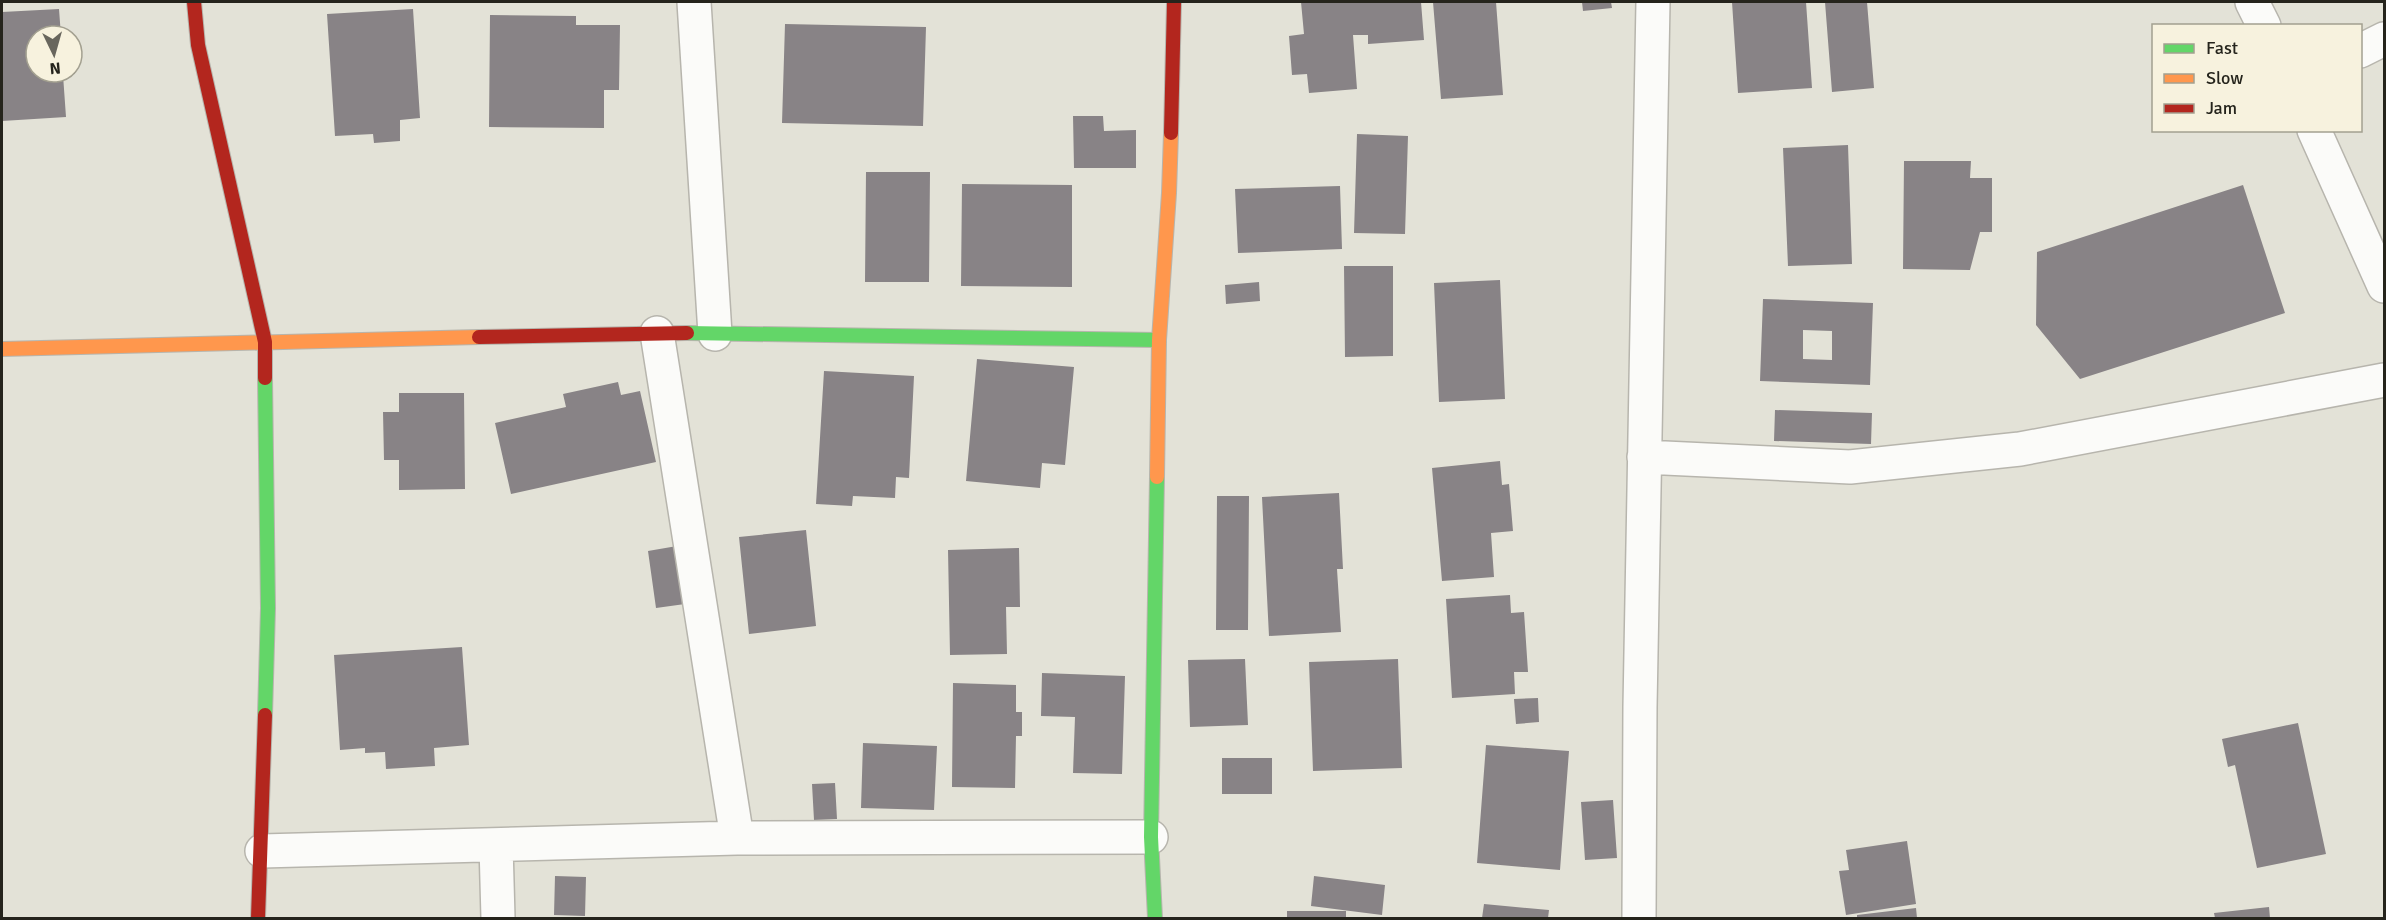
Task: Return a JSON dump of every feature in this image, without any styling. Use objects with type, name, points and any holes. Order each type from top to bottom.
[{"type":"street","points":[[194,2],[198,45],[265,342],[268,608],[262,851],[258,918]]},
{"type":"street","points":[[694,2],[715,334]]},
{"type":"street","points":[[1155,918],[1150,837],[1159,340],[1169,193],[1174,2]]},
{"type":"street","points":[[1639,918],[1644,457],[1653,2]]},
{"type":"street","points":[[2252,2],[2263,24]]},
{"type":"street","points":[[2362,50],[2385,39]]},
{"type":"street","points":[[2315,132],[2385,286]]},
{"type":"street","points":[[657,333],[737,838]]},
{"type":"street","points":[[2,349],[657,333],[1159,340]]},
{"type":"street","points":[[1644,457],[1850,467],[2020,450],[2385,380]]},
{"type":"street","points":[[262,851],[737,838],[1150,837]]},
{"type":"street","points":[[496,844],[498,918]]},
{"type":"building","points":[[1301,2],[1421,2],[1424,40],[1368,44],[1368,35],[1353,35],[1357,89],[1309,93],[1307,74],[1292,75],[1289,36],[1304,34]]},
{"type":"building","points":[[1433,2],[1496,2],[1503,95],[1441,99]]},
{"type":"building","points":[[1582,2],[1611,2],[1612,8],[1583,11]]},
{"type":"building","points":[[1732,2],[1806,2],[1812,88],[1738,93]]},
{"type":"building","points":[[1825,2],[1867,2],[1874,88],[1832,92]]},
{"type":"building","points":[[59,9],[60,24],[24,24],[24,84],[64,84],[66,117],[2,121],[2,12]]},
{"type":"building","points":[[413,9],[420,118],[400,120],[400,141],[374,143],[373,134],[335,136],[327,14]]},
{"type":"building","points":[[490,15],[576,16],[576,25],[620,25],[619,90],[604,90],[604,128],[489,127]]},
{"type":"building","points":[[785,24],[926,27],[923,126],[782,123]]},
{"type":"building","points":[[1073,116],[1103,116],[1104,131],[1136,130],[1136,168],[1074,168]]},
{"type":"building","points":[[1357,134],[1408,136],[1405,234],[1354,233]]},
{"type":"building","points":[[1848,145],[1852,264],[1788,266],[1783,148]]},
{"type":"building","points":[[1904,161],[1971,161],[1970,178],[1992,178],[1992,232],[1980,232],[1970,270],[1903,269]]},
{"type":"building","points":[[866,172],[930,172],[929,282],[865,282]]},
{"type":"building","points":[[962,184],[1072,185],[1072,287],[961,286]]},
{"type":"building","points":[[2243,185],[2285,313],[2080,379],[2036,325],[2037,252]]},
{"type":"building","points":[[1340,186],[1342,249],[1238,253],[1235,189]]},
{"type":"building","points":[[1344,266],[1393,266],[1393,356],[1345,357]]},
{"type":"building","points":[[1500,280],[1505,399],[1439,402],[1434,283]]},
{"type":"building","points":[[1259,282],[1260,301],[1226,304],[1225,285]]},
{"type":"building","points":[[1763,299],[1873,303],[1870,385],[1760,381]],"holes":[[[1803,330],[1832,331],[1832,360],[1803,359]]]},
{"type":"building","points":[[977,359],[1074,367],[1065,465],[1042,463],[1040,488],[966,481]]},
{"type":"building","points":[[824,371],[914,376],[909,478],[896,477],[895,498],[853,496],[852,506],[816,504]]},
{"type":"building","points":[[618,382],[621,395],[640,391],[656,462],[511,494],[495,423],[566,407],[563,394]]},
{"type":"building","points":[[399,393],[464,393],[465,489],[399,490],[399,460],[384,460],[383,412],[399,412]]},
{"type":"building","points":[[1775,410],[1872,413],[1871,444],[1774,441]]},
{"type":"building","points":[[1500,461],[1502,485],[1509,484],[1513,531],[1491,533],[1494,577],[1442,581],[1432,468]]},
{"type":"building","points":[[1339,493],[1343,569],[1337,569],[1341,632],[1269,636],[1262,497]]},
{"type":"building","points":[[1217,496],[1249,496],[1248,630],[1216,630]]},
{"type":"building","points":[[806,530],[816,626],[749,634],[739,537]]},
{"type":"building","points":[[677,546],[685,604],[656,608],[648,551]]},
{"type":"building","points":[[1019,548],[1020,607],[1006,607],[1007,654],[950,655],[948,550]]},
{"type":"building","points":[[1510,595],[1511,613],[1524,612],[1528,672],[1514,672],[1515,694],[1452,698],[1446,599]]},
{"type":"building","points":[[462,647],[469,745],[434,748],[435,766],[386,769],[385,752],[365,753],[365,748],[340,750],[334,655]]},
{"type":"building","points":[[1245,659],[1248,725],[1190,727],[1188,660]]},
{"type":"building","points":[[1398,659],[1402,768],[1313,771],[1309,662]]},
{"type":"building","points":[[1042,673],[1125,676],[1122,774],[1073,773],[1075,717],[1041,716]]},
{"type":"building","points":[[953,683],[1016,685],[1016,712],[1022,712],[1022,736],[1016,736],[1015,788],[952,787]]},
{"type":"building","points":[[1538,698],[1539,722],[1516,724],[1514,699]]},
{"type":"building","points":[[2298,723],[2326,854],[2257,868],[2235,765],[2228,767],[2222,739]]},
{"type":"building","points":[[863,743],[937,746],[934,810],[861,808]]},
{"type":"building","points":[[1486,745],[1569,751],[1560,870],[1477,863]]},
{"type":"building","points":[[1222,758],[1272,758],[1272,794],[1222,794]]},
{"type":"building","points":[[835,783],[837,819],[814,820],[812,784]]},
{"type":"building","points":[[1613,800],[1617,858],[1585,860],[1581,802]]},
{"type":"building","points":[[1907,841],[1916,904],[1846,915],[1839,871],[1849,870],[1846,850]]},
{"type":"building","points":[[555,876],[586,877],[585,916],[554,915]]},
{"type":"building","points":[[1314,876],[1385,885],[1382,915],[1311,906]]},
{"type":"building","points":[[1484,904],[1549,910],[1548,918],[1482,918]]},
{"type":"building","points":[[2269,907],[2270,918],[2215,918],[2214,913]]},
{"type":"building","points":[[1916,908],[1917,918],[1857,918],[1857,915]]},
{"type":"building","points":[[1287,911],[1346,911],[1346,918],[1287,918]]},
{"type":"traffic: fast","points":[[687,333],[1159,340]]},
{"type":"traffic: fast","points":[[265,378],[268,608],[265,715]]},
{"type":"traffic: fast","points":[[1155,918],[1151,837],[1157,477]]},
{"type":"traffic: slow","points":[[1157,477],[1159,340],[1171,133]]},
{"type":"traffic: slow","points":[[2,349],[479,337]]},
{"type":"traffic: jam","points":[[194,2],[198,45],[265,342],[265,378]]},
{"type":"traffic: jam","points":[[1171,133],[1174,2]]},
{"type":"traffic: jam","points":[[479,337],[687,333]]},
{"type":"traffic: jam","points":[[258,918],[265,715]]}]
